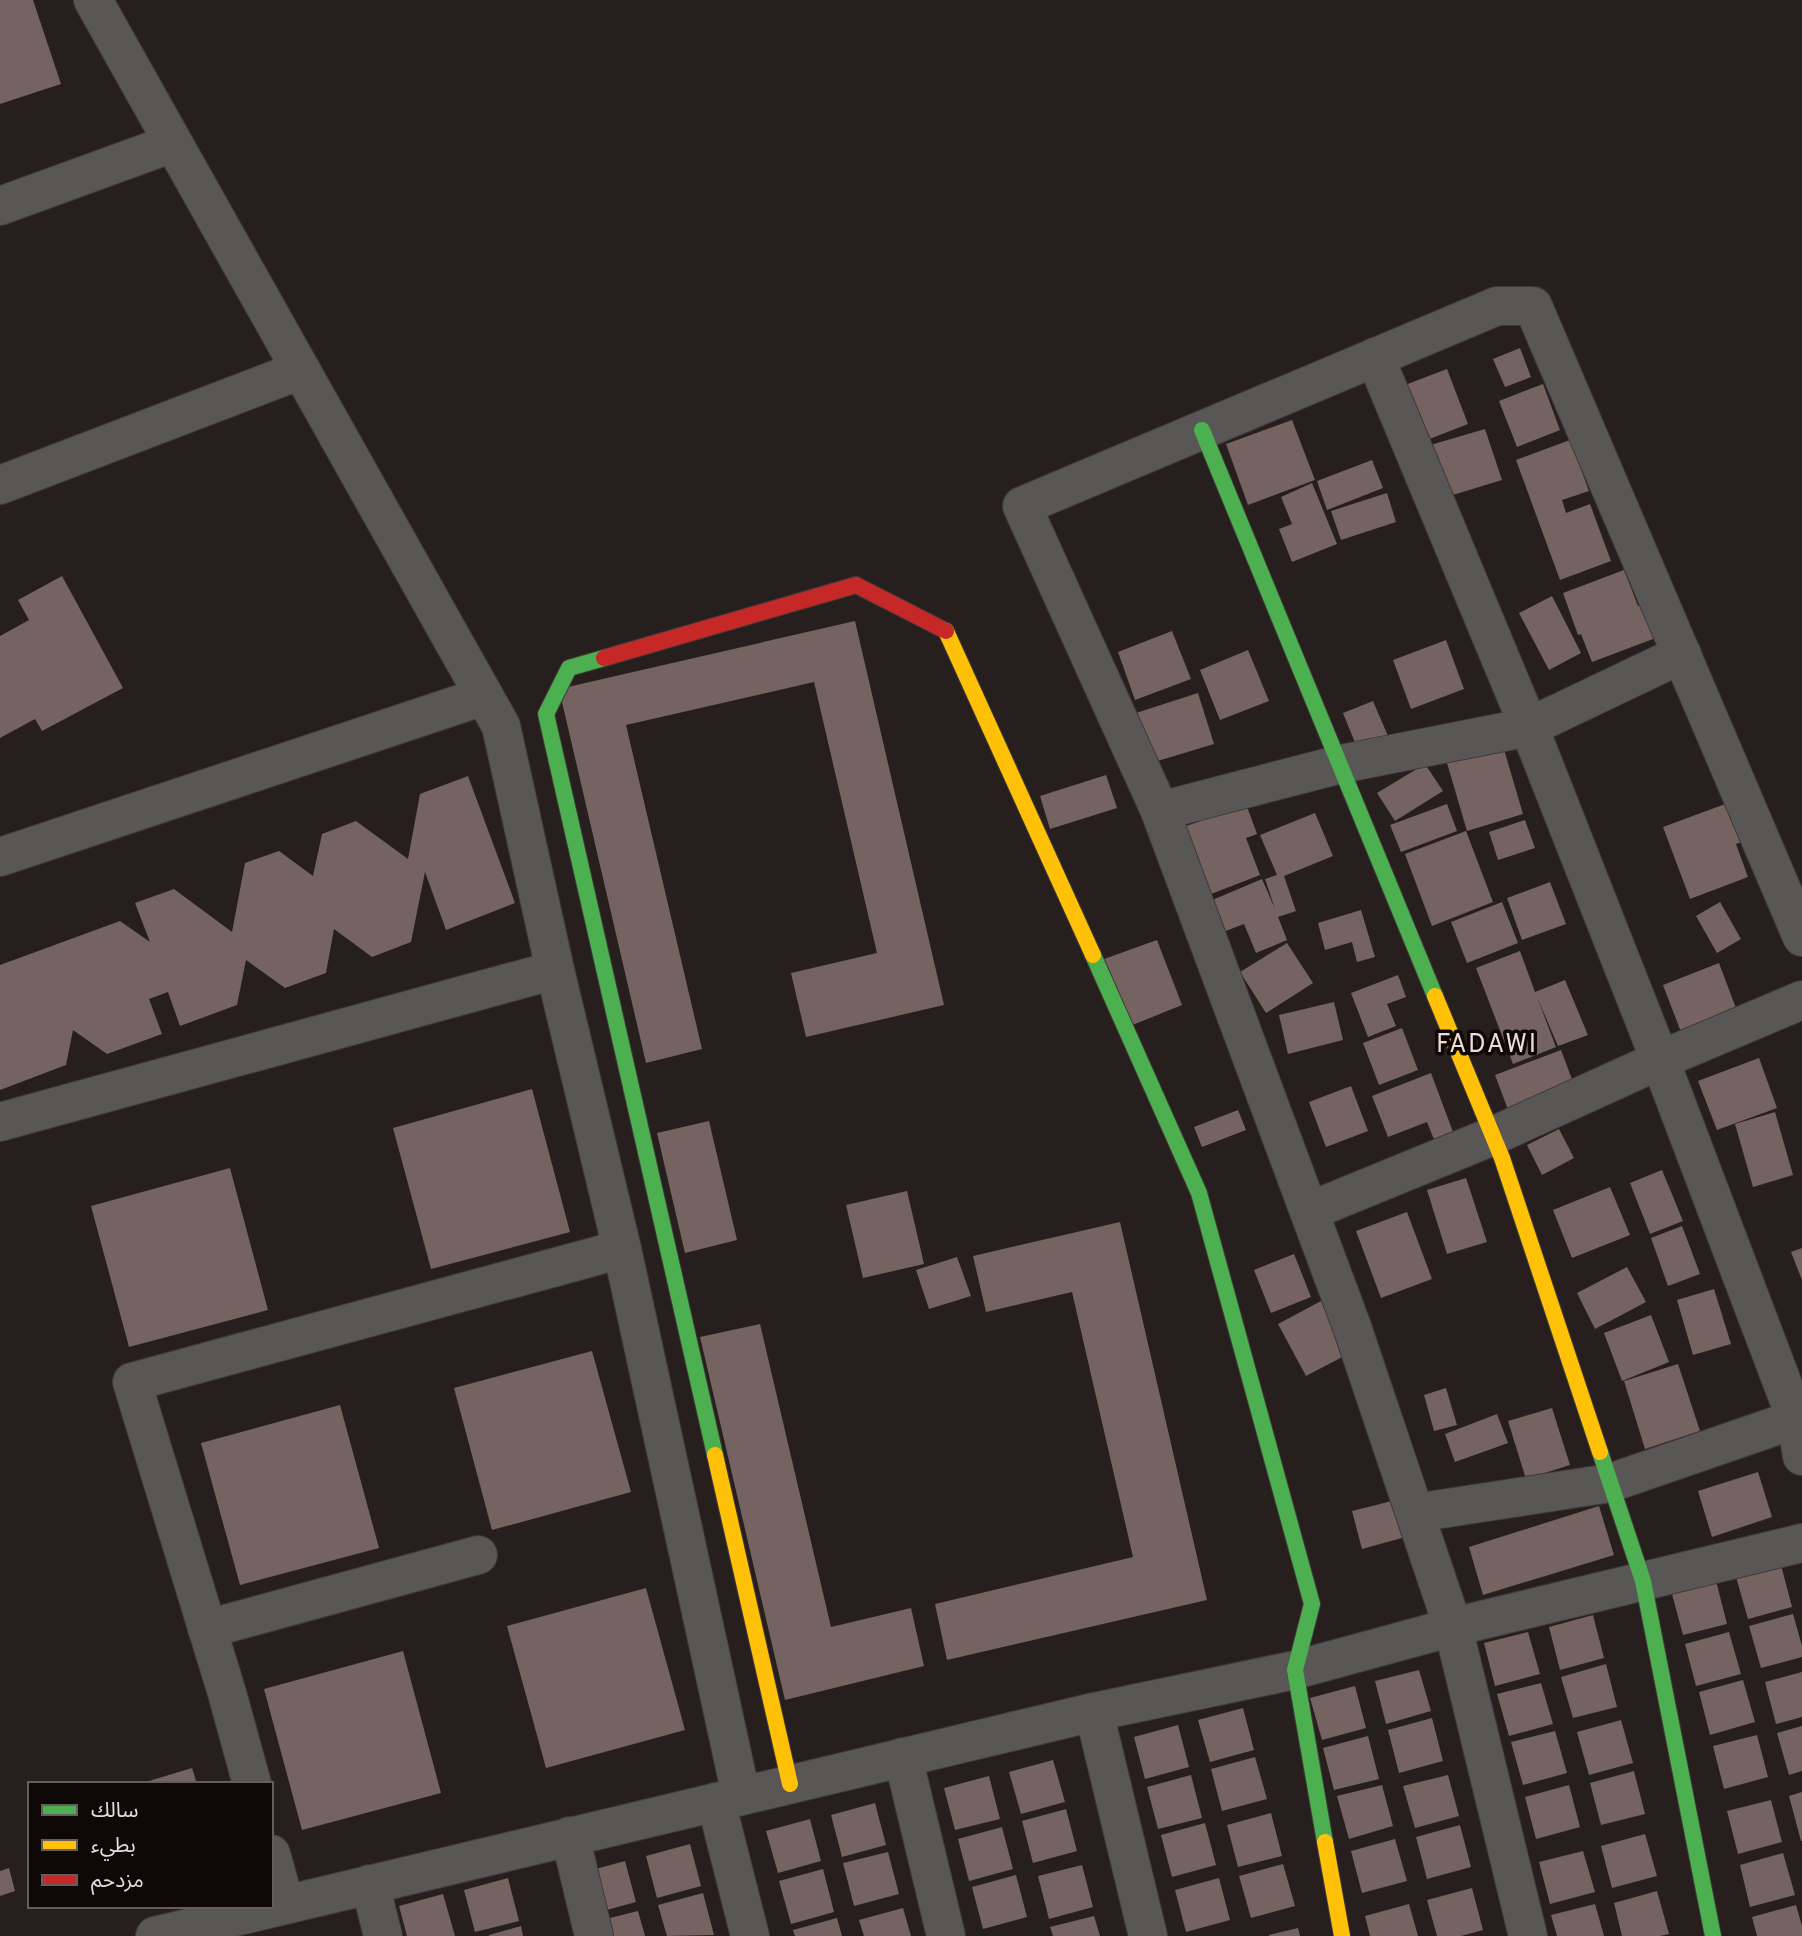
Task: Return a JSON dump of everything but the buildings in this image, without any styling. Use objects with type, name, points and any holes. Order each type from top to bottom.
[{"type":"street","points":[[93,0],[501,726],[555,970],[622,1249],[729,1799],[750,1936]]},
{"type":"street","points":[[0,206],[173,143]]},
{"type":"street","points":[[1528,1936],[1453,1627],[1352,1327],[1160,811],[1022,506],[1497,306],[1533,306],[1802,937]]},
{"type":"street","points":[[1375,357],[1529,727],[1799,1416],[1802,1456]]},
{"type":"street","points":[[0,485],[301,369]]},
{"type":"street","points":[[1202,430],[1493,1136],[1643,1581],[1713,1936]]},
{"type":"street","points":[[790,1784],[546,714],[569,668],[856,585],[947,632],[1199,1193],[1312,1604],[1296,1670],[1342,1936]]},
{"type":"street","points":[[1160,811],[1341,764],[1529,727],[1682,654]]},
{"type":"street","points":[[0,857],[484,696]]},
{"type":"street","points":[[0,1122],[555,970]]},
{"type":"street","points":[[1310,1211],[1493,1136],[1660,1060],[1802,1000]]},
{"type":"street","points":[[251,1782],[228,1693],[132,1382],[622,1249]]},
{"type":"street","points":[[1415,1513],[1610,1483],[1799,1416]]},
{"type":"street","points":[[273,1907],[1094,1712],[1296,1670],[1453,1627],[1802,1544]]},
{"type":"street","points":[[207,1629],[478,1555]]},
{"type":"street","points":[[1094,1712],[1148,1936]]},
{"type":"street","points":[[902,1757],[946,1936]]},
{"type":"street","points":[[570,1836],[594,1936]]},
{"type":"street","points":[[273,1861],[285,1904]]},
{"type":"street","points":[[370,1884],[383,1936]]},
{"type":"street","points":[[170,1934],[270,1908]]},
{"type":"traffic: fast","points":[[1202,430],[1435,996]]},
{"type":"traffic: fast","points":[[604,658],[569,668],[546,714],[715,1455]]},
{"type":"traffic: fast","points":[[1093,955],[1199,1193],[1312,1604],[1295,1670],[1325,1842]]},
{"type":"traffic: fast","points":[[1600,1452],[1643,1581],[1713,1936]]},
{"type":"traffic: slow","points":[[946,631],[1093,955]]},
{"type":"traffic: slow","points":[[1435,996],[1502,1158],[1600,1452]]},
{"type":"traffic: slow","points":[[715,1455],[790,1784]]},
{"type":"traffic: slow","points":[[1325,1842],[1342,1936]]},
{"type":"traffic: jam","points":[[604,658],[856,585],[946,631]]},
{"type":"district","name":"FADAWI","points":[[1487,1043]]}]
